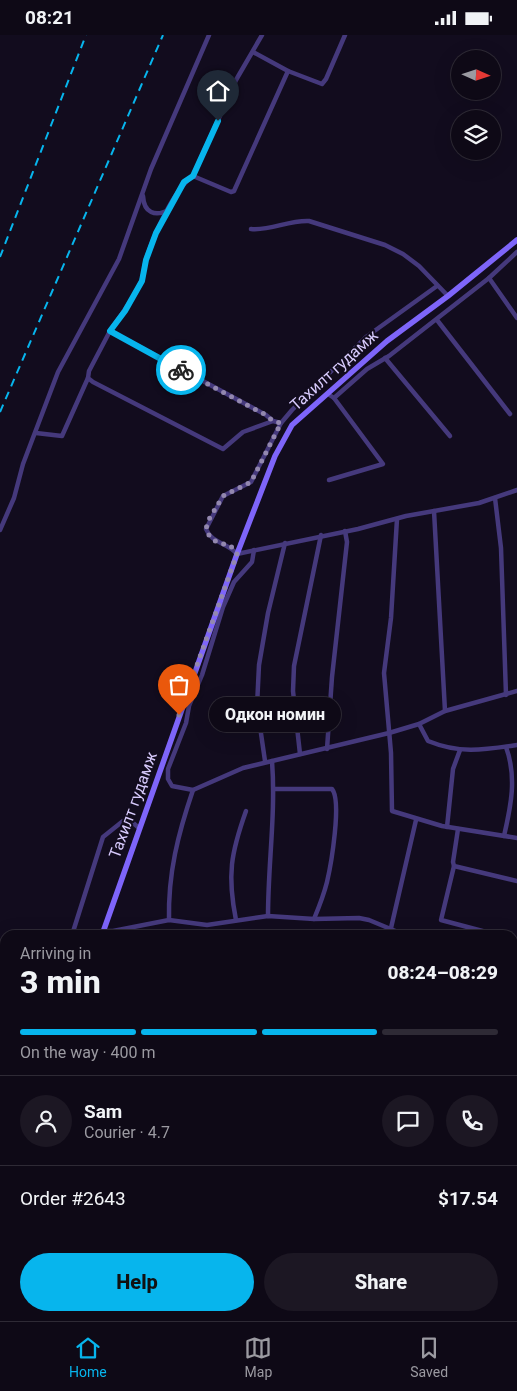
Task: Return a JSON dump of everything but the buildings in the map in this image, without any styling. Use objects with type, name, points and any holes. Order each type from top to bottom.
[{"type":"main road","name":"Тахилт гудамж","points":[[103,930],[237,554],[275,457],[292,425],[387,341],[448,296],[517,240]]},
{"type":"street","points":[[0,529],[14,498],[58,372],[119,259],[154,160],[209,35]]},
{"type":"street","points":[[36,433],[62,437],[110,331],[125,311],[142,281],[149,251],[169,210],[184,182],[193,176],[236,80],[262,35]]},
{"type":"street","points":[[253,52],[288,71],[319,84],[324,83],[346,35]]},
{"type":"street","points":[[193,176],[230,192],[234,191],[288,71]]},
{"type":"street","points":[[142,195],[145,208],[152,213],[160,215],[169,210]]},
{"type":"street","points":[[251,229],[267,229],[296,220],[309,221],[385,245],[419,266],[448,296]]},
{"type":"street","points":[[334,397],[366,369],[385,358],[437,320],[489,278],[517,252]]},
{"type":"street","points":[[489,278],[517,317]]},
{"type":"street","points":[[438,286],[366,337],[281,423],[251,482],[223,496],[208,521],[206,529],[210,537],[218,543],[230,545],[237,554],[495,498],[517,490]]},
{"type":"street","points":[[437,320],[510,414]]},
{"type":"street","points":[[110,331],[266,415],[273,421],[281,423]]},
{"type":"street","points":[[385,358],[450,436]]},
{"type":"street","points":[[88,378],[126,400],[222,449],[242,432],[273,421]]},
{"type":"street","points":[[328,393],[334,397],[383,464],[329,480]]},
{"type":"street","points":[[495,498],[501,549],[506,695]]},
{"type":"street","points":[[434,511],[445,711]]},
{"type":"street","points":[[397,519],[391,618],[384,673],[392,811],[416,820],[447,827],[517,839]]},
{"type":"street","points":[[327,749],[332,677],[347,542],[345,531]]},
{"type":"street","points":[[300,754],[293,691],[294,666],[322,535]]},
{"type":"street","points":[[265,761],[258,706],[259,665],[268,613],[285,543]]},
{"type":"street","points":[[254,550],[252,562],[234,582],[223,607],[202,675],[189,706],[186,723],[171,761],[168,779],[172,786],[193,790],[243,768],[265,761],[327,749],[388,733],[419,723],[445,711],[517,691]]},
{"type":"street","points":[[183,702],[189,706]]},
{"type":"street","points":[[419,723],[428,741],[460,750],[517,745]]},
{"type":"street","points":[[504,836],[513,791],[514,774],[506,747]]},
{"type":"street","points":[[447,827],[452,769],[460,750]]},
{"type":"street","points":[[164,759],[171,761]]},
{"type":"street","points":[[268,916],[274,789],[272,761]]},
{"type":"street","points":[[274,789],[332,789],[334,792],[336,814],[327,882],[314,919]]},
{"type":"street","points":[[169,920],[168,891],[172,862],[177,839],[193,790]]},
{"type":"street","points":[[236,920],[231,859],[246,811]]},
{"type":"street","points":[[391,928],[416,820]]},
{"type":"street","points":[[74,930],[103,837],[123,821],[132,822],[139,828]]},
{"type":"street","points":[[458,829],[454,866],[440,919],[479,930]]},
{"type":"street","points":[[454,866],[517,881]]},
{"type":"street","points":[[127,930],[169,920],[207,925],[268,916],[314,919],[359,918],[395,930]]},
{"type":"railway","points":[[0,257],[86,35]]},
{"type":"railway","points":[[0,412],[163,35]]},
{"type":"way so far","points":[[179,715],[237,554],[230,545],[218,543],[210,537],[206,529],[208,521],[223,496],[251,482],[261,459],[281,423],[273,421],[266,415],[181,370]]},
{"type":"place","name":"Одкон номин","points":[[179,715]]},
{"type":"route","points":[[181,370],[110,331],[125,311],[142,281],[146,260],[156,233],[184,182],[193,176],[218,121]]}]
